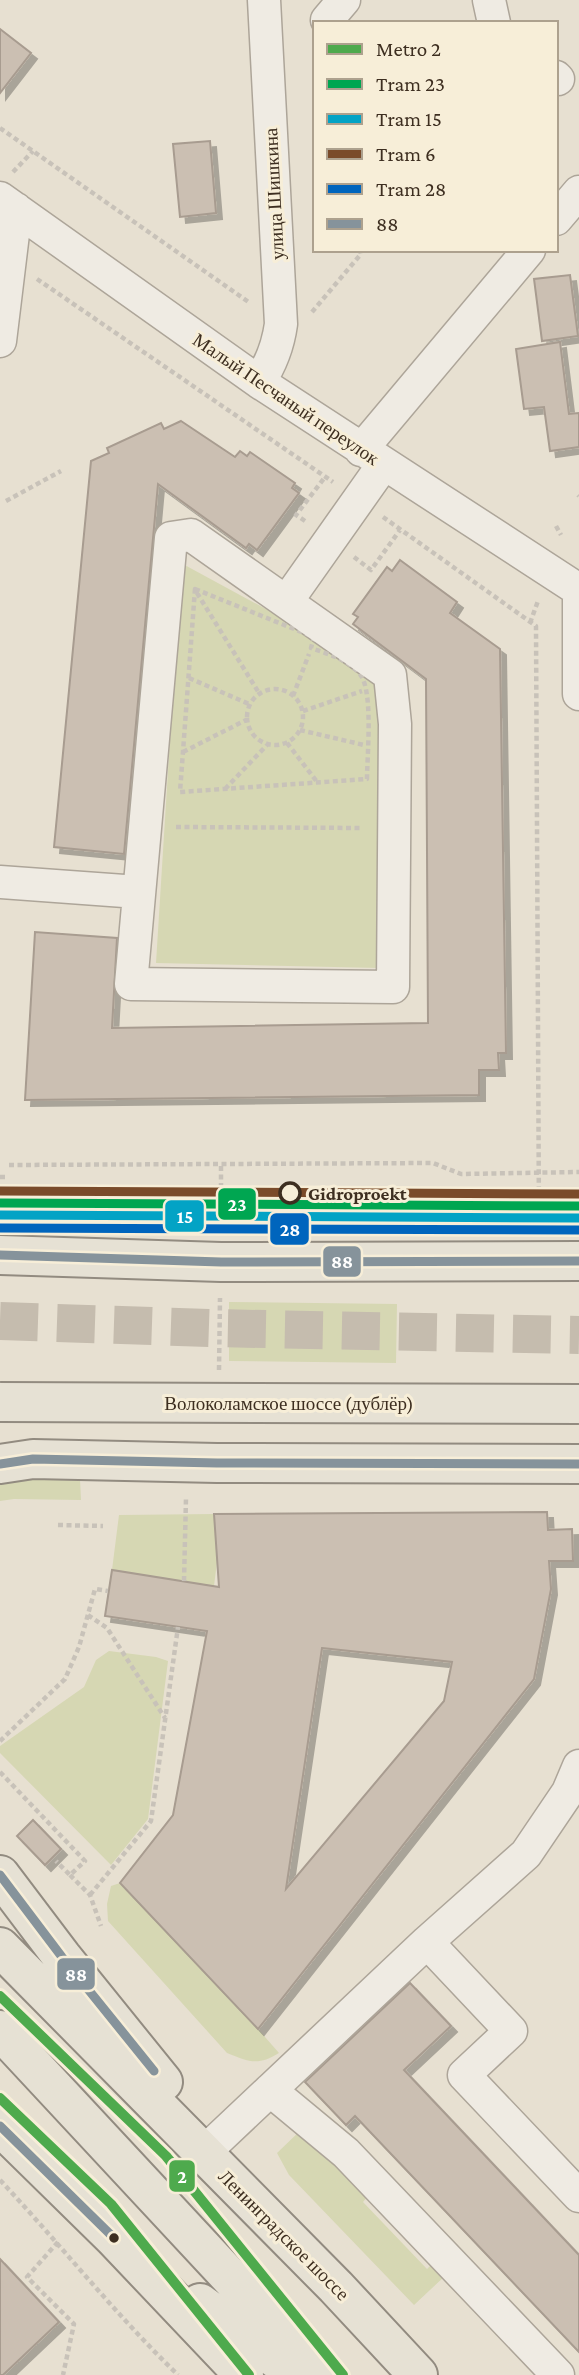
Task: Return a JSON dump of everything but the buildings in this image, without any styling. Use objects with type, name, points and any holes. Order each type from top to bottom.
[{"type":"main road","points":[[0,1255],[220,1262],[579,1261]]},
{"type":"main road","name":"Волоколамское шоссе (дублёр)","points":[[0,1402],[579,1404]]},
{"type":"main road","points":[[11,1457],[231,1463],[579,1464]]},
{"type":"main road","points":[[0,1875],[153,2071],[336,2287]]},
{"type":"main road","name":"Ленинградское шоссе","points":[[0,1947],[336,2287],[418,2375]]},
{"type":"main road","points":[[0,2030],[321,2375]]},
{"type":"main road","points":[[0,2126],[114,2238],[244,2375]]},
{"type":"main road","points":[[114,2238],[297,2375]]},
{"type":"street","name":"улица Шишкина","points":[[259,383],[278,345],[281,324],[264,0]]},
{"type":"street","points":[[489,0],[494,21]]},
{"type":"street","points":[[558,217],[579,192]]},
{"type":"street","name":"Малый Песчаный переулок","points":[[8,195],[259,383],[579,590]]},
{"type":"street","points":[[0,341],[8,195]]},
{"type":"street","points":[[287,601],[372,457],[527,252]]},
{"type":"street","points":[[191,535],[390,675],[395,724],[393,988],[131,984],[143,827],[171,538],[191,535]]},
{"type":"street","points":[[579,599],[579,694]]},
{"type":"street","points":[[0,882],[138,891]]},
{"type":"street","points":[[0,1265],[44,1257]]},
{"type":"street","points":[[215,2142],[427,1942],[526,1854],[568,1792],[579,1766]]},
{"type":"street","points":[[427,1942],[511,2031],[464,2076],[579,2196]]},
{"type":"street","points":[[270,2090],[346,2152],[558,2375]]},
{"type":"path","points":[[0,128],[254,305]]},
{"type":"path","points":[[8,195],[33,151]]},
{"type":"path","points":[[311,313],[360,252]]},
{"type":"path","points":[[6,501],[61,471]]},
{"type":"path","points":[[556,526],[561,535]]},
{"type":"path","points":[[195,589],[314,637],[293,696]]},
{"type":"path","points":[[195,589],[180,792],[367,779],[367,689],[361,674],[341,659],[311,648]]},
{"type":"path","points":[[195,589],[259,693]]},
{"type":"path","points":[[530,623],[538,601]]},
{"type":"path","points":[[188,678],[249,704]]},
{"type":"path","points":[[277,689],[293,696],[303,711],[300,730],[286,743],[267,745],[253,736],[246,720],[249,704],[259,693],[277,689]]},
{"type":"path","points":[[303,711],[367,689]]},
{"type":"path","points":[[183,752],[246,720]]},
{"type":"path","points":[[300,730],[367,746]]},
{"type":"path","points":[[286,743],[318,783]]},
{"type":"path","points":[[225,789],[267,745]]},
{"type":"path","points":[[143,827],[394,828]]},
{"type":"path","points":[[9,1165],[433,1163],[461,1174],[579,1172]]},
{"type":"path","points":[[220,1166],[221,1221]]},
{"type":"path","points":[[0,1177],[9,1177]]},
{"type":"path","points":[[184,1581],[186,1498]]},
{"type":"path","points":[[58,1525],[103,1526]]},
{"type":"path","points":[[0,1741],[65,1679],[79,1647],[95,1589],[108,1591]]},
{"type":"path","points":[[88,1615],[107,1628],[165,1719]]},
{"type":"path","points":[[90,1895],[151,1821],[178,1627]]},
{"type":"path","points":[[0,1772],[85,1861],[70,1875]]},
{"type":"path","points":[[56,1861],[90,1895],[101,1926]]},
{"type":"path","points":[[0,2180],[177,2375]]},
{"type":"path","points":[[58,2242],[27,2277],[74,2324],[63,2375]]},
{"type":"green space","points":[[181,563],[360,660],[379,689],[380,968],[156,963]]},
{"type":"green space","points":[[229,1302],[397,1304],[396,1363],[229,1361]]},
{"type":"green space","points":[[21,1477],[80,1479],[81,1500],[0,1501],[0,1480]]},
{"type":"green space","points":[[214,1514],[217,1562],[214,1586],[112,1570],[119,1515]]},
{"type":"green space","points":[[109,1651],[168,1661],[148,1819],[111,1865],[0,1753],[0,1746],[84,1687],[96,1660]]},
{"type":"green space","points":[[120,1883],[279,2053],[265,2060],[253,2061],[227,2053],[108,1921],[107,1904],[111,1886]]},
{"type":"green space","points":[[303,2128],[368,2196],[363,2202],[427,2269],[434,2262],[446,2275],[414,2305],[289,2175],[277,2153]]},
{"type":"tunnel","points":[[0,1321],[579,1335]]},
{"type":"metro line","name":"2","points":[[0,1996],[166,2156],[343,2375]]},
{"type":"metro line","name":"2","points":[[0,2098],[111,2204],[249,2375]]},
{"type":"tram line","name":"6","points":[[0,1191],[579,1194]]},
{"type":"tram line","name":"23","points":[[0,1203],[579,1206]]},
{"type":"tram line","name":"15","points":[[0,1215],[579,1218]]},
{"type":"tram line","name":"28","points":[[0,1228],[579,1230]]},
{"type":"transit line","name":"88","points":[[0,1255],[221,1262],[579,1261]]},
{"type":"transit line","name":"88","points":[[0,1464],[33,1459],[217,1463],[579,1464]]},
{"type":"transit line","name":"88","points":[[0,1875],[154,2071]]},
{"type":"transit line","name":"88","points":[[0,2126],[114,2238]]},
{"type":"place","name":"Gidroproekt","points":[[290,1193]]}]
